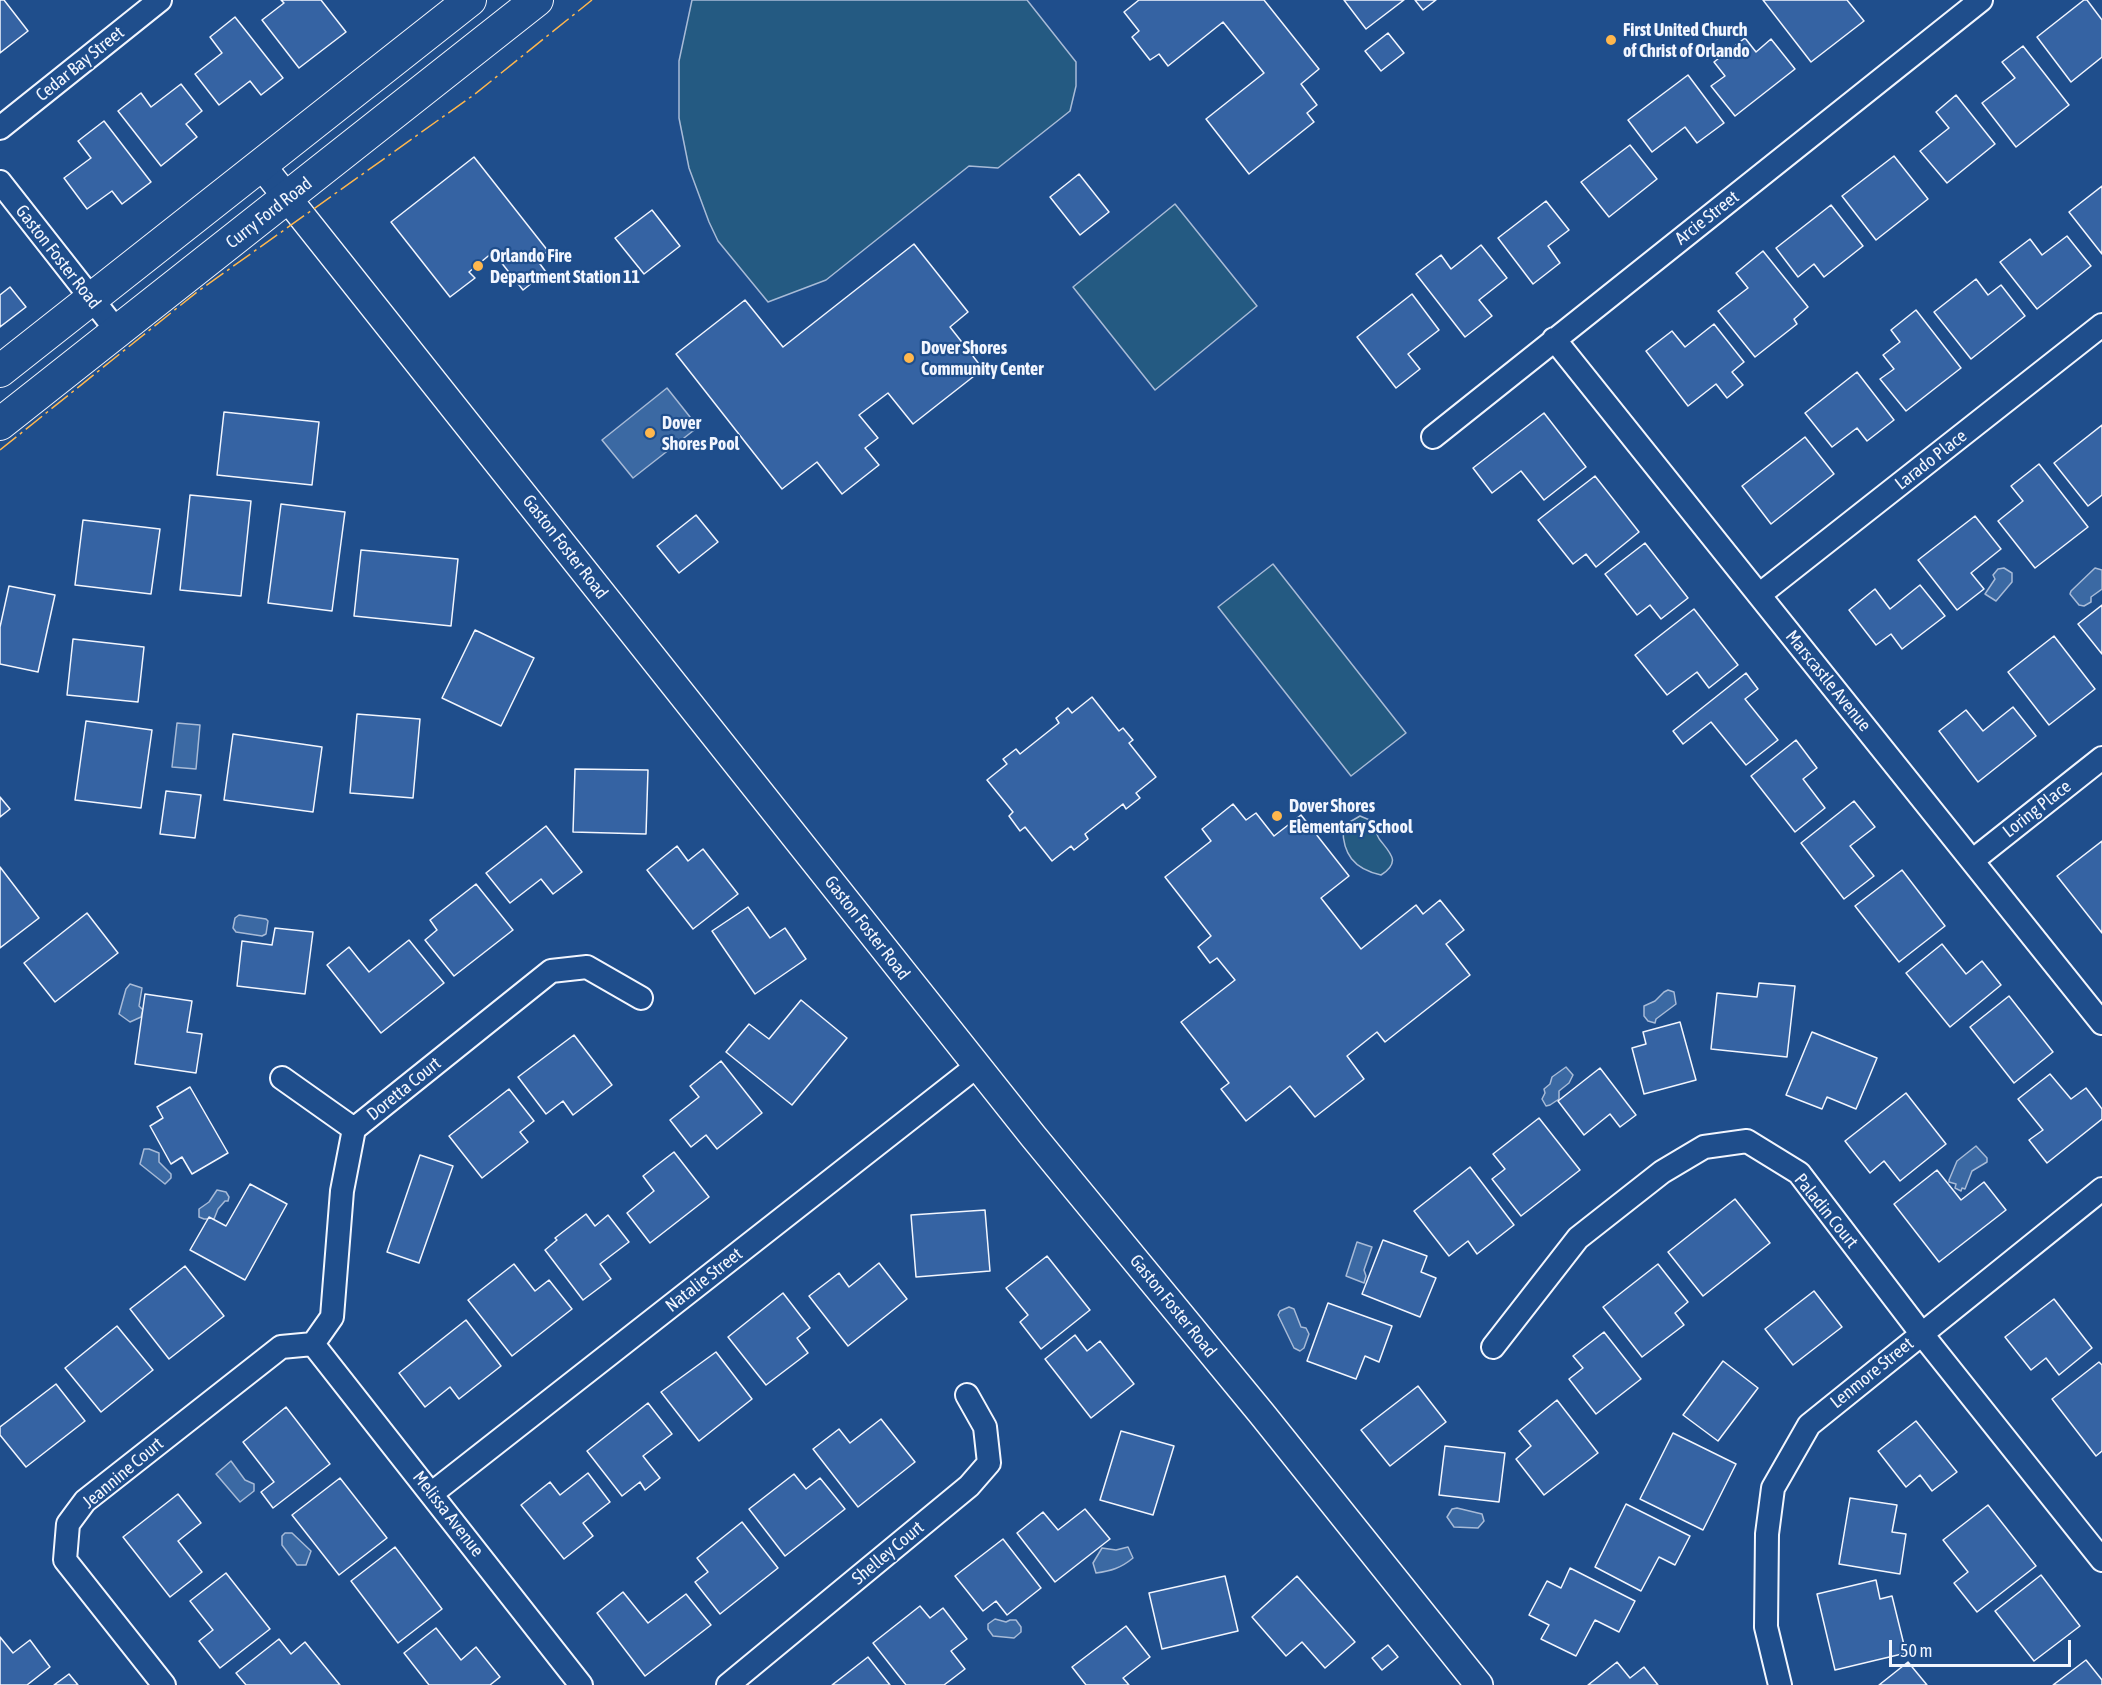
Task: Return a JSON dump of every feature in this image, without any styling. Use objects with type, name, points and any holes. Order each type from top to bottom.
[{"type":"main road","points":[[0,371],[470,0]]},
{"type":"main road","name":"Curry Ford Road","points":[[0,424],[537,0]]},
{"type":"street","name":"Cedar Bay Street","points":[[0,128],[160,0]]},
{"type":"street","name":"Arcie Street","points":[[1432,437],[1981,0]]},
{"type":"street","name":"Gaston Foster Road","points":[[262,166],[977,1066],[1262,1414],[1479,1685]]},
{"type":"street","name":"Gaston Foster Road","points":[[0,182],[117,331]]},
{"type":"street","name":"Larado Place","points":[[1759,595],[2102,326]]},
{"type":"street","name":"Marscastle Avenue","points":[[1554,339],[2102,1023]]},
{"type":"street","name":"Loring Place","points":[[1972,861],[2102,758]]},
{"type":"street","name":"Doretta Court","points":[[314,1344],[332,1317],[342,1191],[354,1129],[551,971],[586,967],[641,998]]},
{"type":"street","name":"Natalie Street","points":[[432,1494],[977,1066]]},
{"type":"street","points":[[282,1078],[354,1129]]},
{"type":"street","name":"Paladin Court","points":[[1493,1347],[1578,1238],[1662,1172],[1704,1147],[1747,1141],[1799,1173],[1921,1332],[2102,1560]]},
{"type":"street","name":"Lenmore Street","points":[[1780,1685],[1766,1628],[1767,1534],[1773,1488],[1809,1425],[1921,1332],[2102,1189]]},
{"type":"street","name":"Melissa Avenue","points":[[314,1344],[581,1685]]},
{"type":"street","name":"Jeannine Court","points":[[164,1685],[65,1560],[68,1524],[85,1501],[281,1347],[314,1344]]},
{"type":"street","name":"Shelley Court","points":[[728,1685],[969,1486],[989,1463],[985,1428],[967,1395]]},
{"type":"shaded area","points":[[692,0],[1027,0],[1076,62],[1076,86],[1070,111],[998,168],[969,166],[826,280],[768,302],[718,241],[689,168],[679,118],[679,61]]},
{"type":"shaded area","points":[[1175,204],[1257,306],[1155,390],[1073,287]]},
{"type":"shaded area","name":"Dover Shores Pool","points":[[667,388],[698,427],[633,478],[602,440]]},
{"type":"shaded area","points":[[1273,564],[1406,733],[1351,776],[1218,607]]},
{"type":"shaded area","points":[[2004,568],[2012,573],[2012,582],[1996,601],[1985,594],[1995,579],[1993,575],[1998,569]]},
{"type":"shaded area","points":[[2095,568],[2102,570],[2102,589],[2091,597],[2091,602],[2084,606],[2079,605],[2070,594],[2071,591]]},
{"type":"shaded area","points":[[177,723],[200,725],[196,769],[172,767]]},
{"type":"shaded area","points":[[1360,816],[1372,821],[1379,838],[1392,858],[1391,866],[1381,875],[1364,869],[1351,859],[1347,852],[1343,826]]},
{"type":"shaded area","points":[[239,915],[266,919],[268,921],[266,934],[262,936],[236,932],[233,928],[235,918]]},
{"type":"shaded area","points":[[130,984],[142,988],[139,1006],[143,1010],[141,1017],[130,1022],[119,1014],[126,989]]},
{"type":"shaded area","points":[[1668,990],[1674,992],[1676,1004],[1656,1019],[1655,1023],[1648,1021],[1644,1016],[1644,1006],[1655,1001]]},
{"type":"shaded area","points":[[1566,1067],[1573,1075],[1569,1083],[1559,1091],[1559,1099],[1546,1106],[1542,1099],[1544,1089],[1550,1084],[1552,1077]]},
{"type":"shaded area","points":[[1976,1146],[1987,1158],[1987,1162],[1972,1171],[1965,1189],[1962,1188],[1961,1191],[1955,1188],[1956,1184],[1949,1180],[1957,1161]]},
{"type":"shaded area","points":[[144,1149],[159,1153],[159,1162],[171,1174],[171,1178],[165,1184],[140,1164]]},
{"type":"shaded area","points":[[217,1190],[226,1192],[229,1197],[228,1201],[225,1201],[218,1209],[214,1219],[199,1217],[199,1209],[209,1202]]},
{"type":"shaded area","points":[[1357,1242],[1372,1247],[1364,1270],[1366,1276],[1364,1283],[1346,1276]]},
{"type":"shaded area","points":[[1289,1307],[1294,1309],[1301,1327],[1306,1328],[1309,1334],[1304,1348],[1300,1351],[1294,1348],[1278,1315],[1280,1311]]},
{"type":"shaded area","points":[[231,1461],[245,1480],[254,1484],[254,1491],[240,1502],[216,1474]]},
{"type":"shaded area","points":[[1457,1508],[1482,1514],[1484,1521],[1478,1528],[1454,1527],[1447,1517],[1452,1509]]},
{"type":"shaded area","points":[[285,1533],[292,1533],[311,1551],[306,1565],[297,1565],[282,1545],[282,1536]]},
{"type":"shaded area","points":[[1128,1547],[1133,1558],[1116,1568],[1096,1573],[1093,1563],[1102,1548],[1116,1550]]},
{"type":"shaded area","points":[[995,1619],[1006,1622],[1016,1620],[1021,1627],[1021,1632],[1014,1638],[993,1636],[988,1629],[988,1624]]},
{"type":"building","points":[[0,0],[4,0],[28,31],[0,53]]},
{"type":"building","points":[[281,0],[321,0],[346,32],[299,68],[262,20],[284,3]]},
{"type":"building","points":[[1139,0],[1264,0],[1319,69],[1301,84],[1317,105],[1307,113],[1314,122],[1249,174],[1206,119],[1264,73],[1223,22],[1168,66],[1159,54],[1150,60],[1132,37],[1139,31],[1124,12]]},
{"type":"building","points":[[1344,0],[1404,0],[1366,29]]},
{"type":"building","points":[[1415,0],[1436,0],[1423,10]]},
{"type":"building","points":[[1763,0],[1847,0],[1864,21],[1811,62]]},
{"type":"building","points":[[2087,0],[2102,20],[2102,57],[2071,82],[2037,37]]},
{"type":"building","points":[[235,17],[283,78],[261,95],[250,81],[219,105],[195,74],[222,53],[210,37]]},
{"type":"building","points":[[1388,33],[1404,53],[1381,71],[1365,51]]},
{"type":"building","points":[[1745,38],[1756,52],[1771,39],[1795,69],[1735,116],[1711,86],[1725,76],[1714,62]]},
{"type":"building","points":[[2023,46],[2069,105],[2016,147],[1982,103],[2015,78],[2002,62]]},
{"type":"building","points":[[1688,75],[1724,123],[1697,143],[1685,127],[1652,152],[1628,120]]},
{"type":"building","points":[[181,84],[202,111],[186,124],[197,137],[161,166],[118,111],[141,93],[151,107]]},
{"type":"building","points":[[1956,95],[1995,144],[1947,183],[1920,151],[1949,128],[1936,112]]},
{"type":"building","points":[[104,121],[151,182],[122,204],[112,191],[87,209],[64,178],[91,158],[78,141]]},
{"type":"building","points":[[1630,145],[1657,179],[1609,217],[1581,182]]},
{"type":"building","points":[[1894,156],[1928,199],[1876,240],[1842,196]]},
{"type":"building","points":[[474,157],[548,251],[537,260],[546,272],[523,290],[493,252],[469,272],[475,278],[450,297],[391,222]]},
{"type":"building","points":[[1079,174],[1109,212],[1080,235],[1050,197]]},
{"type":"building","points":[[2102,186],[2102,254],[2069,212]]},
{"type":"building","points":[[1546,201],[1569,230],[1548,246],[1560,263],[1533,284],[1498,238]]},
{"type":"building","points":[[1831,205],[1863,246],[1824,277],[1814,264],[1798,277],[1776,248]]},
{"type":"building","points":[[652,210],[680,246],[644,274],[615,238]]},
{"type":"building","points":[[2067,236],[2091,266],[2037,309],[2000,262],[2030,239],[2042,255]]},
{"type":"building","points":[[914,244],[968,312],[950,327],[983,369],[913,424],[888,393],[859,415],[878,438],[865,448],[879,465],[842,494],[817,462],[782,489],[676,354],[745,300],[783,347]]},
{"type":"building","points":[[1481,245],[1507,278],[1479,300],[1492,316],[1465,337],[1416,274],[1441,255],[1451,269]]},
{"type":"building","points":[[1763,251],[1808,307],[1794,319],[1797,324],[1755,357],[1718,311],[1748,288],[1736,273]]},
{"type":"building","points":[[1976,279],[1988,295],[2001,285],[2025,316],[1971,359],[1934,312]]},
{"type":"building","points":[[10,287],[26,307],[0,327],[0,295]]},
{"type":"building","points":[[1412,294],[1439,330],[1408,354],[1420,369],[1396,388],[1357,337]]},
{"type":"building","points":[[1916,310],[1961,368],[1906,411],[1880,379],[1894,369],[1883,355],[1900,342],[1891,330]]},
{"type":"building","points":[[1714,324],[1744,362],[1732,372],[1743,385],[1727,398],[1716,384],[1688,406],[1646,351],[1672,331],[1685,347]]},
{"type":"building","points":[[1857,372],[1894,420],[1867,441],[1857,428],[1832,447],[1805,413]]},
{"type":"building","points":[[224,412],[319,422],[312,485],[217,475]]},
{"type":"building","points":[[1544,413],[1586,467],[1544,500],[1521,471],[1492,493],[1473,468]]},
{"type":"building","points":[[2102,425],[2102,495],[2088,506],[2054,463]]},
{"type":"building","points":[[1805,437],[1834,474],[1771,524],[1742,486]]},
{"type":"building","points":[[2039,464],[2088,527],[2035,568],[1998,521],[2023,501],[2011,486]]},
{"type":"building","points":[[1595,476],[1639,532],[1596,567],[1586,554],[1573,564],[1538,520]]},
{"type":"building","points":[[190,495],[251,501],[241,596],[180,590]]},
{"type":"building","points":[[281,504],[345,512],[332,611],[268,603]]},
{"type":"building","points":[[696,515],[718,542],[679,573],[657,546]]},
{"type":"building","points":[[1975,516],[2001,549],[1971,573],[1984,589],[1957,610],[1918,560]]},
{"type":"building","points":[[83,520],[160,529],[151,594],[75,585]]},
{"type":"building","points":[[1645,543],[1688,598],[1661,619],[1650,605],[1637,615],[1605,574]]},
{"type":"building","points":[[361,550],[458,559],[451,626],[354,616]]},
{"type":"building","points":[[1920,585],[1945,616],[1902,649],[1891,634],[1876,645],[1849,610],[1875,589],[1890,609]]},
{"type":"building","points":[[9,586],[55,595],[38,672],[0,664],[0,627]]},
{"type":"building","points":[[2102,605],[2102,654],[2078,624]]},
{"type":"building","points":[[1694,609],[1738,665],[1709,688],[1697,672],[1667,695],[1635,655]]},
{"type":"building","points":[[475,630],[534,658],[501,726],[442,698]]},
{"type":"building","points":[[2054,636],[2095,689],[2049,725],[2008,672]]},
{"type":"building","points":[[73,639],[144,647],[138,702],[67,695]]},
{"type":"building","points":[[1746,673],[1758,689],[1745,699],[1778,740],[1746,765],[1711,722],[1683,744],[1673,731]]},
{"type":"building","points":[[1092,697],[1119,731],[1123,728],[1133,740],[1129,743],[1156,777],[1136,793],[1140,798],[1126,809],[1123,804],[1085,834],[1088,839],[1074,850],[1071,846],[1052,861],[1025,827],[1020,831],[1009,816],[1013,812],[987,780],[1007,764],[1003,759],[1016,749],[1020,754],[1059,723],[1056,718],[1068,708],[1072,713]]},
{"type":"building","points":[[2013,707],[2036,736],[1978,782],[1939,731],[1966,710],[1983,731]]},
{"type":"building","points":[[357,714],[420,719],[413,798],[350,793]]},
{"type":"building","points":[[86,721],[152,730],[141,808],[75,800]]},
{"type":"building","points":[[233,734],[322,747],[313,812],[224,800]]},
{"type":"building","points":[[1796,740],[1817,768],[1803,779],[1825,808],[1795,832],[1751,776]]},
{"type":"building","points":[[575,769],[648,770],[646,834],[573,832]]},
{"type":"building","points":[[166,791],[201,795],[195,838],[160,834]]},
{"type":"building","points":[[0,797],[10,809],[0,817]]},
{"type":"building","points":[[1854,801],[1875,827],[1850,846],[1874,876],[1844,899],[1801,843]]},
{"type":"building","points":[[1233,804],[1246,820],[1256,813],[1274,836],[1301,815],[1349,876],[1321,898],[1361,949],[1416,905],[1423,914],[1440,900],[1464,930],[1446,944],[1470,975],[1385,1042],[1377,1032],[1347,1056],[1364,1079],[1315,1117],[1290,1086],[1246,1121],[1221,1089],[1229,1083],[1181,1022],[1235,980],[1217,958],[1210,963],[1198,947],[1211,936],[1165,877],[1211,841],[1202,829]]},
{"type":"building","points":[[546,826],[582,872],[553,894],[541,879],[510,903],[486,873]]},
{"type":"building","points":[[2102,841],[2102,933],[2057,876]]},
{"type":"building","points":[[677,846],[688,861],[703,849],[738,894],[693,929],[647,870]]},
{"type":"building","points":[[0,867],[39,918],[0,948]]},
{"type":"building","points":[[1902,870],[1945,926],[1899,962],[1855,906]]},
{"type":"building","points":[[476,884],[513,930],[454,976],[425,940],[437,930],[430,920]]},
{"type":"building","points":[[748,907],[770,938],[785,928],[806,959],[755,994],[712,931]]},
{"type":"building","points":[[87,913],[118,953],[55,1002],[24,963]]},
{"type":"building","points":[[275,928],[313,932],[305,994],[237,986],[242,941],[272,945]]},
{"type":"building","points":[[409,940],[444,983],[381,1033],[327,965],[349,947],[369,972]]},
{"type":"building","points":[[1942,944],[1966,974],[1982,961],[2001,985],[1950,1027],[1906,973]]},
{"type":"building","points":[[1759,983],[1795,986],[1787,1057],[1711,1049],[1717,993],[1757,997]]},
{"type":"building","points":[[145,994],[192,1001],[187,1032],[202,1034],[196,1073],[135,1064]]},
{"type":"building","points":[[2009,996],[2053,1052],[2014,1083],[1970,1027]]},
{"type":"building","points":[[801,1000],[847,1038],[792,1105],[726,1052],[749,1024],[769,1039]]},
{"type":"building","points":[[1680,1022],[1696,1080],[1644,1094],[1632,1048],[1646,1044],[1643,1032]]},
{"type":"building","points":[[1812,1032],[1877,1058],[1856,1109],[1827,1097],[1822,1109],[1786,1095]]},
{"type":"building","points":[[574,1035],[612,1085],[573,1115],[563,1101],[546,1114],[518,1077]]},
{"type":"building","points":[[721,1061],[762,1113],[717,1149],[706,1135],[691,1147],[670,1120],[699,1097],[690,1086]]},
{"type":"building","points":[[1600,1068],[1636,1115],[1620,1127],[1610,1114],[1584,1135],[1558,1101]]},
{"type":"building","points":[[2050,1074],[2071,1099],[2086,1088],[2102,1109],[2102,1119],[2047,1163],[2029,1140],[2043,1130],[2018,1099]]},
{"type":"building","points":[[190,1087],[228,1153],[192,1174],[182,1157],[171,1164],[150,1126],[163,1118],[157,1107]]},
{"type":"building","points":[[509,1089],[534,1121],[520,1132],[528,1142],[482,1178],[449,1136]]},
{"type":"building","points":[[1906,1093],[1946,1144],[1900,1181],[1884,1161],[1870,1173],[1845,1141]]},
{"type":"building","points":[[1539,1118],[1580,1170],[1521,1216],[1492,1179],[1505,1169],[1493,1154]]},
{"type":"building","points":[[674,1152],[709,1197],[650,1243],[627,1213],[654,1191],[643,1176]]},
{"type":"building","points":[[420,1155],[453,1166],[419,1263],[387,1252]]},
{"type":"building","points":[[1470,1167],[1514,1225],[1477,1254],[1468,1241],[1449,1256],[1414,1211]]},
{"type":"building","points":[[1937,1170],[1961,1200],[1984,1182],[2006,1210],[1939,1262],[1894,1204]]},
{"type":"building","points":[[250,1184],[287,1204],[245,1280],[190,1250],[209,1217],[226,1226]]},
{"type":"building","points":[[1735,1199],[1770,1243],[1703,1296],[1668,1252]]},
{"type":"building","points":[[985,1210],[990,1271],[916,1277],[911,1215]]},
{"type":"building","points":[[586,1214],[595,1226],[608,1215],[629,1242],[600,1264],[611,1279],[583,1300],[545,1250],[557,1240],[555,1238]]},
{"type":"building","points":[[1383,1240],[1427,1256],[1421,1272],[1436,1278],[1420,1317],[1362,1294]]},
{"type":"building","points":[[1047,1256],[1090,1310],[1041,1349],[1020,1322],[1028,1315],[1006,1288]]},
{"type":"building","points":[[879,1263],[907,1299],[848,1346],[809,1296],[839,1273],[849,1287]]},
{"type":"building","points":[[514,1264],[535,1291],[549,1280],[572,1309],[512,1356],[468,1300]]},
{"type":"building","points":[[1658,1264],[1688,1302],[1675,1313],[1684,1325],[1642,1357],[1603,1307]]},
{"type":"building","points":[[185,1266],[224,1316],[169,1359],[130,1309]]},
{"type":"building","points":[[1814,1291],[1842,1327],[1793,1365],[1765,1329]]},
{"type":"building","points":[[783,1293],[810,1328],[797,1338],[808,1353],[766,1385],[728,1337]]},
{"type":"building","points":[[2054,1299],[2092,1348],[2059,1375],[2046,1358],[2031,1370],[2005,1337]]},
{"type":"building","points":[[1328,1303],[1392,1326],[1379,1362],[1365,1356],[1356,1379],[1307,1361]]},
{"type":"building","points":[[466,1320],[501,1366],[459,1399],[450,1387],[425,1407],[399,1373]]},
{"type":"building","points":[[117,1326],[153,1370],[101,1412],[65,1368]]},
{"type":"building","points":[[1604,1332],[1641,1379],[1596,1414],[1569,1379],[1583,1368],[1573,1356]]},
{"type":"building","points":[[1075,1335],[1087,1351],[1100,1341],[1134,1384],[1091,1418],[1045,1359]]},
{"type":"building","points":[[716,1352],[752,1399],[699,1441],[661,1392]]},
{"type":"building","points":[[1723,1361],[1758,1388],[1718,1441],[1683,1415]]},
{"type":"building","points":[[2099,1362],[2102,1365],[2102,1451],[2096,1456],[2052,1399]]},
{"type":"building","points":[[56,1384],[85,1421],[26,1467],[0,1435],[0,1427]]},
{"type":"building","points":[[1418,1386],[1446,1422],[1390,1466],[1361,1430]]},
{"type":"building","points":[[1557,1400],[1598,1453],[1544,1495],[1516,1459],[1531,1446],[1519,1431]]},
{"type":"building","points":[[648,1403],[672,1434],[643,1456],[660,1478],[645,1490],[640,1482],[622,1496],[587,1451]]},
{"type":"building","points":[[286,1407],[330,1464],[273,1508],[261,1492],[274,1482],[243,1442]]},
{"type":"building","points":[[881,1419],[915,1462],[858,1507],[813,1449],[839,1429],[850,1443]]},
{"type":"building","points":[[1916,1421],[1957,1472],[1932,1491],[1920,1475],[1906,1487],[1878,1451]]},
{"type":"building","points":[[1121,1431],[1174,1446],[1153,1515],[1100,1500]]},
{"type":"building","points":[[1673,1433],[1736,1464],[1703,1530],[1640,1499]]},
{"type":"building","points":[[1445,1446],[1505,1453],[1499,1502],[1439,1495]]},
{"type":"building","points":[[588,1473],[610,1502],[583,1523],[593,1536],[564,1559],[521,1505],[550,1482],[560,1495]]},
{"type":"building","points":[[794,1474],[806,1489],[820,1478],[845,1509],[785,1556],[749,1509]]},
{"type":"building","points":[[340,1478],[387,1538],[339,1575],[292,1515]]},
{"type":"building","points":[[178,1494],[201,1523],[178,1541],[202,1572],[170,1597],[123,1537]]},
{"type":"building","points":[[1850,1498],[1897,1505],[1892,1532],[1906,1534],[1900,1574],[1839,1564]]},
{"type":"building","points":[[1626,1504],[1690,1536],[1675,1565],[1659,1557],[1641,1591],[1595,1567]]},
{"type":"building","points":[[1988,1505],[2036,1566],[1977,1612],[1954,1583],[1968,1572],[1943,1540]]},
{"type":"building","points":[[1085,1509],[1110,1539],[1055,1582],[1017,1533],[1043,1512],[1058,1530]]},
{"type":"building","points":[[742,1522],[778,1568],[720,1614],[695,1582],[708,1572],[697,1558]]},
{"type":"building","points":[[1003,1539],[1041,1588],[1007,1615],[996,1601],[983,1611],[955,1576]]},
{"type":"building","points":[[395,1547],[442,1609],[398,1643],[351,1581]]},
{"type":"building","points":[[1570,1568],[1635,1601],[1619,1632],[1595,1620],[1576,1656],[1541,1639],[1549,1625],[1529,1615],[1547,1581],[1561,1588]]},
{"type":"building","points":[[226,1573],[270,1629],[220,1668],[199,1641],[213,1630],[190,1601]]},
{"type":"building","points":[[2041,1575],[2080,1626],[2034,1661],[1995,1611]]},
{"type":"building","points":[[1225,1576],[1238,1631],[1162,1649],[1149,1593]]},
{"type":"building","points":[[1297,1576],[1355,1642],[1325,1668],[1302,1642],[1286,1656],[1252,1617]]},
{"type":"building","points":[[1876,1580],[1880,1599],[1892,1596],[1906,1653],[1835,1670],[1817,1594]]},
{"type":"building","points":[[623,1592],[648,1623],[686,1594],[711,1625],[645,1676],[597,1613]]},
{"type":"building","points":[[920,1606],[930,1618],[943,1608],[967,1639],[951,1651],[965,1669],[944,1685],[906,1685],[873,1643]]},
{"type":"building","points":[[1126,1626],[1150,1657],[1123,1678],[1129,1685],[1086,1685],[1072,1667]]},
{"type":"building","points":[[436,1628],[461,1660],[476,1647],[500,1677],[490,1685],[429,1685],[404,1653]]},
{"type":"building","points":[[0,1637],[13,1653],[30,1640],[50,1667],[27,1685],[0,1685]]},
{"type":"building","points":[[279,1639],[291,1654],[305,1642],[340,1685],[246,1685],[236,1673]]},
{"type":"building","points":[[1388,1645],[1398,1657],[1382,1670],[1372,1658]]},
{"type":"building","points":[[868,1657],[890,1685],[832,1685]]},
{"type":"building","points":[[2086,1660],[2102,1680],[2102,1685],[2053,1685]]},
{"type":"building","points":[[1617,1662],[1630,1678],[1644,1667],[1658,1685],[1588,1685]]},
{"type":"building","points":[[1908,1662],[1927,1685],[1879,1685]]},
{"type":"building","points":[[69,1674],[78,1685],[54,1685]]},
{"type":"power","points":[[0,450],[197,292],[475,94],[592,0]]},
{"type":"place","name":"First United Church of Christ of Orlando","points":[[1611,40]]},
{"type":"place","name":"Orlando Fire Department Station 11","points":[[478,266]]},
{"type":"place","name":"Dover Shores Community Center","points":[[909,358]]},
{"type":"place","name":"Dover Shores Pool","points":[[650,433]]},
{"type":"place","name":"Dover Shores Elementary School","points":[[1277,816]]}]
